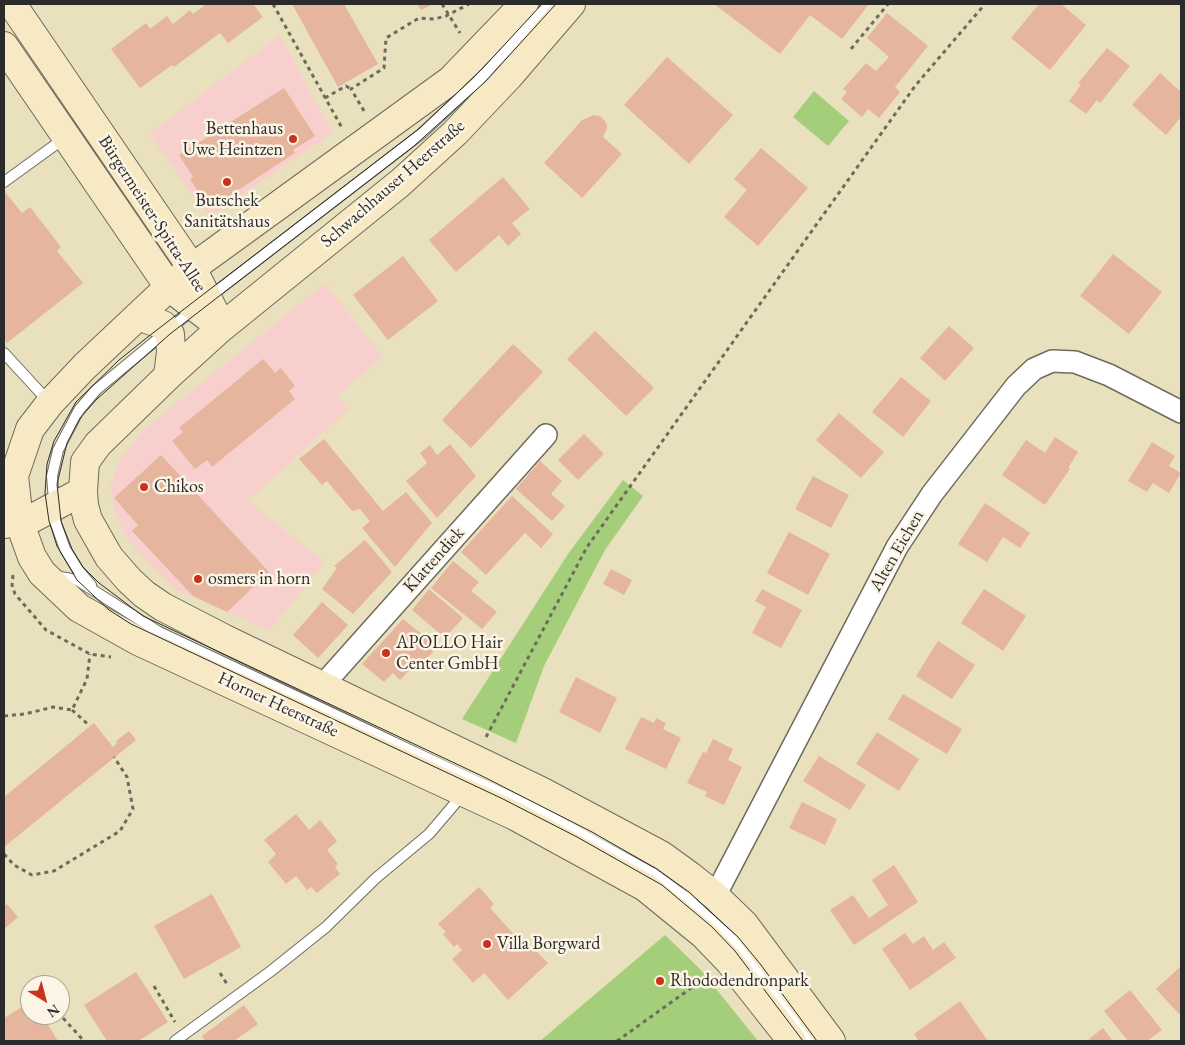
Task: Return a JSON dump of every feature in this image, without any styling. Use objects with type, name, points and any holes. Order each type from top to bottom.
[{"type":"main road","name":"Bürgermeister-Spitta-Allee","points":[[12,4],[192,268],[201,303]]},
{"type":"main road","points":[[169,287],[192,268],[451,80],[524,4]]},
{"type":"main road","name":"Schwachhauser Heerstraße","points":[[222,328],[400,183],[456,133],[510,75],[571,4]]},
{"type":"main road","name":"Bürgermeister-Spitta-Allee","points":[[4,46],[169,287],[201,303],[222,328]]},
{"type":"main road","name":"Horner Heerstraße","points":[[169,287],[85,366],[50,403],[30,429],[14,476],[11,522],[42,573],[79,608],[138,641],[515,816],[645,887],[704,935],[729,961],[792,1041]]},
{"type":"main road","points":[[138,316],[167,329],[171,345],[168,376]]},
{"type":"main road","name":"Horner Heerstraße","points":[[222,328],[168,376],[98,444],[85,462],[83,491],[88,520],[101,543],[129,580],[144,594],[224,639],[475,758],[661,856],[715,896],[744,924],[831,1041]]},
{"type":"main road","points":[[11,522],[53,509],[83,491]]},
{"type":"street","name":"Alten Eichen","points":[[715,896],[896,548],[932,494],[1016,386],[1034,368],[1052,361],[1075,362],[1109,375],[1181,412]]},
{"type":"street","name":"Klattendiek","points":[[324,686],[546,435]]},
{"type":"lane","points":[[99,593],[78,570],[65,549],[53,509],[52,476],[58,450],[79,410],[96,390],[167,329],[421,134],[477,82],[549,4]]},
{"type":"lane","points":[[4,182],[66,137]]},
{"type":"lane","points":[[4,353],[50,403]]},
{"type":"lane","points":[[42,573],[77,580],[132,617],[159,632],[536,809],[654,874],[687,898],[735,942],[810,1041]]},
{"type":"lane","points":[[179,1038],[271,971],[326,927],[376,878],[429,834],[464,792]]},
{"type":"path","points":[[273,4],[353,151]]},
{"type":"path","points":[[442,4],[474,56]]},
{"type":"path","points":[[352,89],[384,68],[386,38],[419,18],[434,19],[469,4]]},
{"type":"path","points":[[852,49],[888,4]]},
{"type":"path","points":[[475,758],[587,547],[910,94],[985,4]]},
{"type":"path","points":[[325,98],[346,86],[352,89],[377,133]]},
{"type":"path","points":[[72,710],[87,679],[90,654]]},
{"type":"path","points":[[4,716],[25,714],[53,707],[72,710],[90,726]]},
{"type":"path","points":[[4,854],[14,865],[32,875],[54,871],[120,831],[133,809],[127,777],[114,757]]},
{"type":"path","points":[[617,1041],[729,961]]},
{"type":"path","points":[[154,986],[179,1038]]},
{"type":"path","points":[[69,1025],[84,1041]]},
{"type":"shaded area","points":[[280,35],[333,133],[212,215],[203,210],[149,134]]},
{"type":"shaded area","points":[[325,283],[383,357],[337,396],[349,409],[248,501],[324,562],[270,631],[176,590],[128,540],[114,511],[110,486],[118,463],[141,432]]},
{"type":"green space","points":[[814,91],[849,121],[828,146],[793,117]]},
{"type":"green space","points":[[623,480],[643,496],[605,550],[544,666],[516,743],[462,719],[568,554]]},
{"type":"green space","name":"Rhododendronpark","points":[[665,935],[700,969],[758,1041],[540,1041]]},
{"type":"building","points":[[202,4],[253,4],[263,17],[228,43],[220,33],[174,67],[172,65],[140,88],[111,49],[146,23],[150,29],[167,16],[173,24],[190,10],[193,14],[204,6]]},
{"type":"building","points":[[292,4],[344,4],[378,64],[338,87]]},
{"type":"building","points":[[417,4],[433,4],[421,10]]},
{"type":"building","points":[[714,4],[869,4],[842,39],[810,15],[780,54]]},
{"type":"building","points":[[1039,4],[1061,4],[1086,25],[1050,70],[1011,38]]},
{"type":"building","points":[[887,13],[928,46],[895,87],[900,92],[879,118],[868,109],[862,117],[841,99],[847,92],[843,89],[866,63],[876,71],[889,57],[867,38]]},
{"type":"building","points":[[1107,48],[1130,66],[1100,103],[1097,100],[1086,114],[1069,101],[1081,85],[1078,83]]},
{"type":"building","points":[[667,57],[733,115],[689,164],[624,105]]},
{"type":"building","points":[[1160,73],[1181,92],[1181,117],[1166,135],[1132,105]]},
{"type":"building","points":[[284,88],[315,136],[293,150],[295,153],[209,209],[190,179],[193,177],[179,155]]},
{"type":"building","points":[[594,115],[600,116],[606,122],[607,128],[603,137],[622,154],[582,198],[544,163],[582,120]]},
{"type":"building","points":[[761,148],[808,188],[758,246],[724,217],[747,190],[734,179]]},
{"type":"building","points":[[503,177],[530,209],[512,223],[521,234],[508,246],[499,235],[456,272],[429,240]]},
{"type":"building","points":[[5,192],[22,213],[30,207],[61,247],[57,251],[83,283],[7,343],[4,339]]},
{"type":"building","points":[[1113,254],[1162,292],[1129,334],[1080,296]]},
{"type":"building","points":[[403,256],[438,301],[388,340],[353,295]]},
{"type":"building","points":[[949,326],[974,348],[945,381],[920,358]]},
{"type":"building","points":[[595,331],[654,388],[626,416],[567,359]]},
{"type":"building","points":[[513,344],[543,372],[471,448],[442,420]]},
{"type":"building","points":[[263,359],[275,373],[281,368],[295,386],[289,391],[295,399],[212,467],[207,460],[195,469],[172,441],[183,432],[179,428]]},
{"type":"building","points":[[901,377],[931,401],[903,437],[872,412]]},
{"type":"building","points":[[839,413],[884,452],[861,478],[816,440]]},
{"type":"building","points":[[584,434],[604,454],[578,480],[558,460]]},
{"type":"building","points":[[1055,437],[1078,452],[1068,468],[1070,469],[1045,505],[1002,475],[1026,440],[1045,453]]},
{"type":"building","points":[[324,439],[383,511],[406,492],[432,523],[395,567],[362,528],[370,521],[360,509],[352,511],[327,481],[322,485],[299,459]]},
{"type":"building","points":[[1152,442],[1175,456],[1169,466],[1181,473],[1169,493],[1153,483],[1147,492],[1128,481]]},
{"type":"building","points":[[450,444],[476,476],[437,518],[406,481],[427,463],[420,453],[430,445],[437,455]]},
{"type":"building","points":[[161,455],[269,572],[227,612],[193,596],[132,531],[138,525],[114,498]]},
{"type":"building","points":[[540,461],[562,481],[551,494],[565,506],[552,521],[516,489]]},
{"type":"building","points":[[813,476],[849,495],[831,528],[795,509]]},
{"type":"building","points":[[512,496],[553,534],[541,548],[525,533],[486,575],[461,552]]},
{"type":"building","points":[[985,503],[1030,533],[1020,548],[1003,537],[987,562],[958,544]]},
{"type":"building","points":[[789,532],[830,554],[808,595],[767,573]]},
{"type":"building","points":[[365,540],[392,572],[353,614],[322,589],[337,568],[334,566]]},
{"type":"building","points":[[453,561],[479,582],[471,591],[497,612],[482,629],[431,588]]},
{"type":"building","points":[[611,569],[632,580],[624,595],[603,584]]},
{"type":"building","points":[[429,589],[463,618],[445,638],[412,610]]},
{"type":"building","points":[[762,589],[802,610],[781,648],[752,633],[766,607],[755,601]]},
{"type":"building","points":[[984,589],[1026,616],[1003,651],[961,623]]},
{"type":"building","points":[[322,602],[348,625],[318,658],[293,635]]},
{"type":"building","points":[[403,619],[433,643],[433,652],[420,665],[415,664],[400,680],[393,673],[384,682],[362,664]]},
{"type":"building","points":[[938,641],[975,665],[952,699],[916,676]]},
{"type":"building","points":[[576,677],[617,698],[600,733],[559,712]]},
{"type":"building","points":[[903,694],[962,729],[947,754],[888,719]]},
{"type":"building","points":[[641,717],[654,723],[656,718],[666,723],[663,729],[681,738],[666,769],[625,749]]},
{"type":"building","points":[[94,723],[113,747],[117,743],[116,741],[129,731],[136,740],[4,847],[4,797]]},
{"type":"building","points":[[877,732],[919,759],[899,791],[856,764]]},
{"type":"building","points":[[713,739],[733,749],[728,760],[742,767],[724,805],[705,796],[707,792],[687,783],[703,752],[706,753]]},
{"type":"building","points":[[819,756],[866,785],[850,810],[803,781]]},
{"type":"building","points":[[802,802],[837,819],[825,845],[789,828]]},
{"type":"building","points":[[296,814],[309,830],[320,820],[337,841],[327,850],[338,864],[335,867],[340,874],[317,893],[311,887],[307,890],[296,876],[286,884],[268,862],[276,854],[264,840]]},
{"type":"building","points":[[894,865],[918,902],[854,945],[830,910],[853,895],[869,918],[888,905],[872,880]]},
{"type":"building","name":"Villa Borgward","points":[[479,887],[494,904],[490,908],[518,939],[529,950],[532,947],[548,963],[508,1000],[484,973],[473,983],[452,959],[462,950],[457,944],[454,947],[443,934],[446,932],[438,924]]},
{"type":"building","points":[[212,894],[241,947],[184,979],[154,926]]},
{"type":"building","points":[[7,904],[18,917],[4,929],[4,907]]},
{"type":"building","points":[[905,933],[913,944],[924,936],[933,950],[944,942],[956,958],[910,990],[882,949]]},
{"type":"building","points":[[1181,966],[1181,1012],[1179,1014],[1156,989]]},
{"type":"building","points":[[136,972],[168,1022],[138,1041],[107,1041],[84,1005]]},
{"type":"building","points":[[1130,990],[1162,1030],[1147,1041],[1128,1041],[1104,1011]]},
{"type":"building","points":[[960,1001],[988,1041],[919,1041],[914,1034]]},
{"type":"building","points":[[244,1005],[258,1024],[234,1041],[205,1041],[202,1036]]},
{"type":"building","points":[[20,1008],[20,1025],[48,1025],[58,1041],[4,1041],[4,1018]]},
{"type":"building","points":[[1103,1028],[1113,1041],[1087,1041],[1094,1035]]},
{"type":"tram line","points":[[542,4],[483,68],[420,128],[149,336],[119,360],[76,402],[54,441],[47,464],[45,493],[49,521],[57,546],[77,580],[109,610],[131,624],[503,799],[577,837],[662,885],[712,927],[735,951],[803,1041]]},
{"type":"tram line","points":[[556,4],[486,81],[414,146],[170,334],[97,399],[80,418],[67,443],[57,484],[61,521],[72,549],[83,567],[99,583],[143,616],[482,776],[592,832],[657,869],[689,892],[738,937],[817,1041]]},
{"type":"place","name":"Bettenhaus Uwe Heintzen","points":[[293,139]]},
{"type":"place","name":"Butschek Sanitätshaus","points":[[227,182]]},
{"type":"place","name":"Chikos","points":[[144,487]]},
{"type":"place","name":"osmers in horn","points":[[198,579]]},
{"type":"place","name":"APOLLO Hair Center GmbH","points":[[386,653]]},
{"type":"place","name":"Villa Borgward","points":[[487,944]]},
{"type":"place","name":"Rhododendronpark","points":[[660,981]]}]
